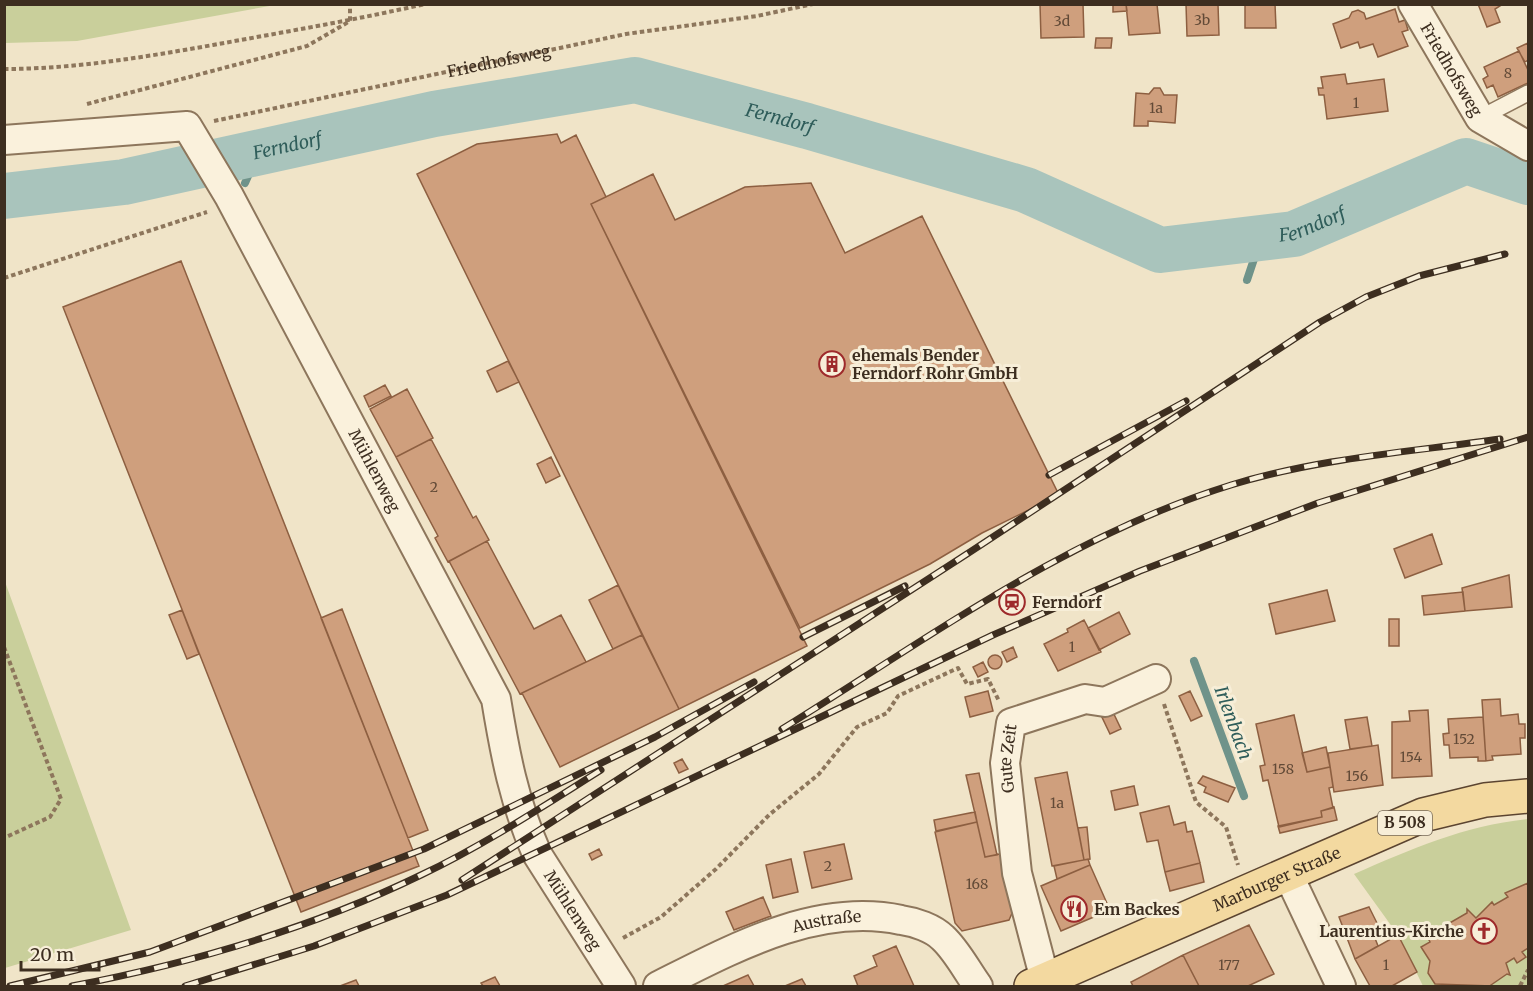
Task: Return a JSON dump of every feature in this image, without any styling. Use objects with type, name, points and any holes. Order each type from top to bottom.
[{"type":"main road","name":"Marburger Straße","points":[[1038,983],[1423,815],[1485,800],[1528,796]]},
{"type":"street","name":"Friedhofsweg","points":[[1413,4],[1480,118],[1528,147]]},
{"type":"street","points":[[4,140],[187,126]]},
{"type":"street","name":"Mühlenweg","points":[[187,126],[231,199],[496,699],[510,781],[530,838],[537,854],[621,987]]},
{"type":"street","name":"Gute Zeit","points":[[1038,983],[1017,873],[1005,762],[1011,723],[1085,699],[1105,702],[1156,679]]},
{"type":"street","points":[[1288,874],[1341,987]]},
{"type":"street","name":"Austraße","points":[[658,987],[711,959],[800,924],[853,914],[884,916],[915,922],[942,937],[978,987]]},
{"type":"lane","points":[[1480,118],[1528,93]]},
{"type":"path","points":[[350,4],[350,21]]},
{"type":"path","points":[[4,69],[35,69],[126,60],[350,21],[425,4]]},
{"type":"path","name":"Friedhofsweg","points":[[187,126],[626,34],[757,16],[813,4]]},
{"type":"path","points":[[80,106],[307,46],[350,21]]},
{"type":"path","points":[[4,278],[231,199]]},
{"type":"path","points":[[4,647],[61,799],[50,817],[4,838]]},
{"type":"path","points":[[598,951],[661,917],[716,869],[769,815],[819,774],[857,727],[887,712],[898,696],[958,668],[967,684],[988,679],[1011,723]]},
{"type":"path","points":[[1156,679],[1196,802],[1226,827],[1246,891]]},
{"type":"path","points":[[1520,987],[1528,970]]},
{"type":"green space","points":[[4,5],[275,5],[77,41],[5,43]]},
{"type":"green space","points":[[4,579],[131,930],[5,968],[4,968]]},
{"type":"green space","points":[[1528,819],[1528,986],[1423,986],[1398,935],[1354,874],[1461,832]]},
{"type":"building","points":[[1040,4],[1083,4],[1084,37],[1041,38]]},
{"type":"building","points":[[1113,4],[1126,4],[1127,11],[1113,12]]},
{"type":"building","points":[[1126,4],[1157,4],[1160,33],[1129,35]]},
{"type":"building","points":[[1186,4],[1218,4],[1219,35],[1187,36]]},
{"type":"building","points":[[1245,4],[1275,4],[1276,28],[1245,28]]},
{"type":"building","points":[[1478,4],[1503,4],[1495,9],[1500,22],[1487,27]]},
{"type":"building","points":[[1395,9],[1399,22],[1405,20],[1408,30],[1402,32],[1408,46],[1378,57],[1373,44],[1360,48],[1358,42],[1341,48],[1333,24],[1349,18],[1352,12],[1358,10],[1364,13],[1366,19]]},
{"type":"building","points":[[1096,38],[1112,38],[1111,48],[1095,48]]},
{"type":"building","points":[[1528,43],[1528,60],[1525,62],[1517,48]]},
{"type":"building","points":[[1519,51],[1528,70],[1528,83],[1498,97],[1493,85],[1487,88],[1483,79],[1488,76],[1484,67]]},
{"type":"building","points":[[1345,74],[1347,84],[1384,79],[1388,111],[1327,119],[1324,95],[1319,95],[1318,88],[1323,88],[1321,77]]},
{"type":"building","points":[[1154,88],[1160,88],[1164,95],[1177,95],[1175,123],[1148,121],[1148,126],[1134,126],[1136,93],[1149,94]]},
{"type":"building","points":[[557,134],[561,143],[576,135],[606,197],[591,204],[807,646],[679,709],[417,174],[477,144]]},
{"type":"building","name":"ehemals Bender Ferndorf Rohr GmbH","points":[[653,174],[675,220],[745,187],[811,183],[845,253],[922,216],[1059,495],[982,533],[930,564],[800,628],[591,204]]},
{"type":"building","points":[[181,261],[419,866],[301,912],[63,307]]},
{"type":"building","points":[[508,361],[519,382],[497,392],[487,371]]},
{"type":"building","points":[[385,385],[391,396],[369,407],[364,396]]},
{"type":"building","points":[[407,389],[433,438],[396,457],[370,409]]},
{"type":"building","points":[[431,439],[473,518],[476,516],[489,540],[448,562],[435,538],[438,536],[396,457]]},
{"type":"building","points":[[551,457],[560,476],[546,483],[537,464]]},
{"type":"building","points":[[1432,534],[1442,564],[1405,578],[1394,549]]},
{"type":"building","points":[[487,541],[534,629],[561,615],[586,662],[520,694],[449,561]]},
{"type":"building","points":[[1509,575],[1512,607],[1465,611],[1462,588]]},
{"type":"building","points":[[618,585],[642,635],[613,649],[589,600]]},
{"type":"building","points":[[1327,590],[1335,621],[1276,634],[1269,604]]},
{"type":"building","points":[[1463,592],[1465,611],[1424,615],[1422,596]]},
{"type":"building","points":[[342,609],[428,830],[408,838],[321,618]]},
{"type":"building","points":[[182,610],[199,654],[187,659],[169,615]]},
{"type":"building","points":[[1119,612],[1130,634],[1099,650],[1088,628]]},
{"type":"building","points":[[1389,619],[1399,619],[1399,646],[1389,646]]},
{"type":"building","points":[[1084,620],[1101,652],[1058,671],[1044,644],[1068,632],[1067,629]]},
{"type":"building","points":[[642,635],[679,709],[560,767],[522,693]]},
{"type":"building","points":[[1013,647],[1017,657],[1007,662],[1002,652]]},
{"type":"building","points":[[995,655],[1000,657],[1002,662],[1000,667],[995,669],[990,667],[988,662],[990,657]]},
{"type":"building","points":[[983,662],[988,672],[978,677],[973,667]]},
{"type":"building","points":[[988,691],[993,711],[970,717],[965,697]]},
{"type":"building","points":[[1190,691],[1202,716],[1191,721],[1179,696]]},
{"type":"building","points":[[1500,699],[1501,716],[1518,714],[1519,724],[1525,724],[1525,738],[1520,738],[1521,754],[1492,756],[1493,760],[1486,761],[1482,700]]},
{"type":"building","points":[[1111,708],[1121,729],[1110,734],[1100,713]]},
{"type":"building","points":[[1428,710],[1432,776],[1392,778],[1392,722],[1410,721],[1409,711]]},
{"type":"building","points":[[1294,715],[1307,772],[1330,767],[1333,787],[1329,788],[1333,808],[1321,811],[1322,817],[1279,827],[1268,780],[1263,781],[1260,766],[1265,765],[1256,724]]},
{"type":"building","points":[[1367,717],[1372,746],[1350,749],[1345,720]]},
{"type":"building","points":[[1483,717],[1486,761],[1478,761],[1478,757],[1450,758],[1449,745],[1444,745],[1443,734],[1449,733],[1448,719]]},
{"type":"building","points":[[1378,745],[1383,785],[1334,792],[1328,753]]},
{"type":"building","points":[[1326,747],[1330,767],[1307,772],[1302,753]]},
{"type":"building","points":[[682,759],[688,769],[679,773],[674,763]]},
{"type":"building","points":[[1067,772],[1084,860],[1052,866],[1035,778]]},
{"type":"building","points":[[979,773],[997,855],[985,857],[966,775]]},
{"type":"building","points":[[1203,776],[1235,788],[1228,802],[1204,792],[1206,787],[1198,783]]},
{"type":"building","points":[[1134,786],[1138,805],[1115,810],[1111,791]]},
{"type":"building","points":[[1169,806],[1174,825],[1185,822],[1187,832],[1192,831],[1200,863],[1165,872],[1158,840],[1147,842],[1140,813]]},
{"type":"building","points":[[1334,807],[1337,820],[1280,833],[1278,826],[1322,817],[1321,811]]},
{"type":"building","points":[[975,812],[977,822],[936,831],[934,820]]},
{"type":"building","points":[[977,822],[985,857],[1000,854],[1013,911],[1009,920],[962,931],[955,923],[935,832]]},
{"type":"building","points":[[1087,827],[1090,859],[1084,860],[1078,828]]},
{"type":"building","points":[[844,844],[852,879],[812,888],[804,852]]},
{"type":"building","points":[[599,849],[602,855],[592,860],[589,854]]},
{"type":"building","points":[[791,859],[798,892],[773,898],[766,865]]},
{"type":"building","points":[[1088,859],[1090,865],[1057,879],[1054,866]]},
{"type":"building","points":[[1200,863],[1204,882],[1170,891],[1165,872]]},
{"type":"building","points":[[1090,865],[1110,910],[1061,931],[1041,886]]},
{"type":"building","name":"Laurentius-Kirche","points":[[1528,883],[1528,948],[1522,952],[1526,957],[1517,963],[1514,958],[1506,963],[1510,975],[1507,974],[1492,986],[1435,984],[1428,973],[1430,961],[1421,947],[1430,942],[1427,936],[1467,913],[1467,909],[1476,918],[1492,902],[1494,905],[1508,897],[1505,893]]},
{"type":"building","points":[[763,897],[771,916],[734,930],[726,912]]},
{"type":"building","points":[[1369,907],[1378,925],[1371,928],[1378,946],[1355,959],[1339,917]]},
{"type":"building","points":[[1249,925],[1274,974],[1248,986],[1199,986],[1183,955]]},
{"type":"building","points":[[1398,935],[1417,972],[1392,986],[1370,986],[1355,959]]},
{"type":"building","points":[[896,946],[914,986],[858,986],[854,976],[877,966],[873,956]]},
{"type":"building","points":[[1183,955],[1199,986],[1133,986],[1131,982]]},
{"type":"building","points":[[748,975],[754,986],[723,986]]},
{"type":"building","points":[[495,977],[500,986],[483,986],[481,983]]},
{"type":"building","points":[[802,979],[806,986],[785,986]]},
{"type":"building","points":[[356,980],[359,986],[340,986]]},
{"type":"waterway","name":"Ferndorf","points":[[4,196],[124,182],[434,114],[635,80],[807,126],[1026,190],[1160,250],[1294,234],[1466,161],[1528,182]]},
{"type":"waterway","points":[[245,183],[258,153]]},
{"type":"waterway","name":"Irlenbach","points":[[1247,280],[1261,238]]},
{"type":"waterway","name":"Irlenbach","points":[[1194,661],[1244,796]]},
{"type":"railway","points":[[462,880],[970,552],[1320,322],[1366,297],[1419,276],[1505,254]]},
{"type":"railway","points":[[1049,475],[1186,401]]},
{"type":"railway","points":[[185,986],[314,946],[447,895],[993,635],[1140,571],[1318,503],[1528,437]]},
{"type":"railway","points":[[782,729],[999,593],[1112,532],[1171,506],[1231,485],[1298,468],[1500,439]]},
{"type":"railway","points":[[803,637],[905,586]]},
{"type":"railway","points":[[10,986],[150,952],[424,849],[655,737],[754,682]]},
{"type":"railway","points":[[72,986],[206,955],[337,912],[421,875],[467,851],[601,770]]},
{"type":"place","name":"ehemals Bender Ferndorf Rohr GmbH","points":[[832,364]]},
{"type":"place","name":"Ferndorf","points":[[1012,602]]},
{"type":"place","name":"Em Backes","points":[[1074,909]]},
{"type":"place","name":"Laurentius-Kirche","points":[[1484,931]]}]
